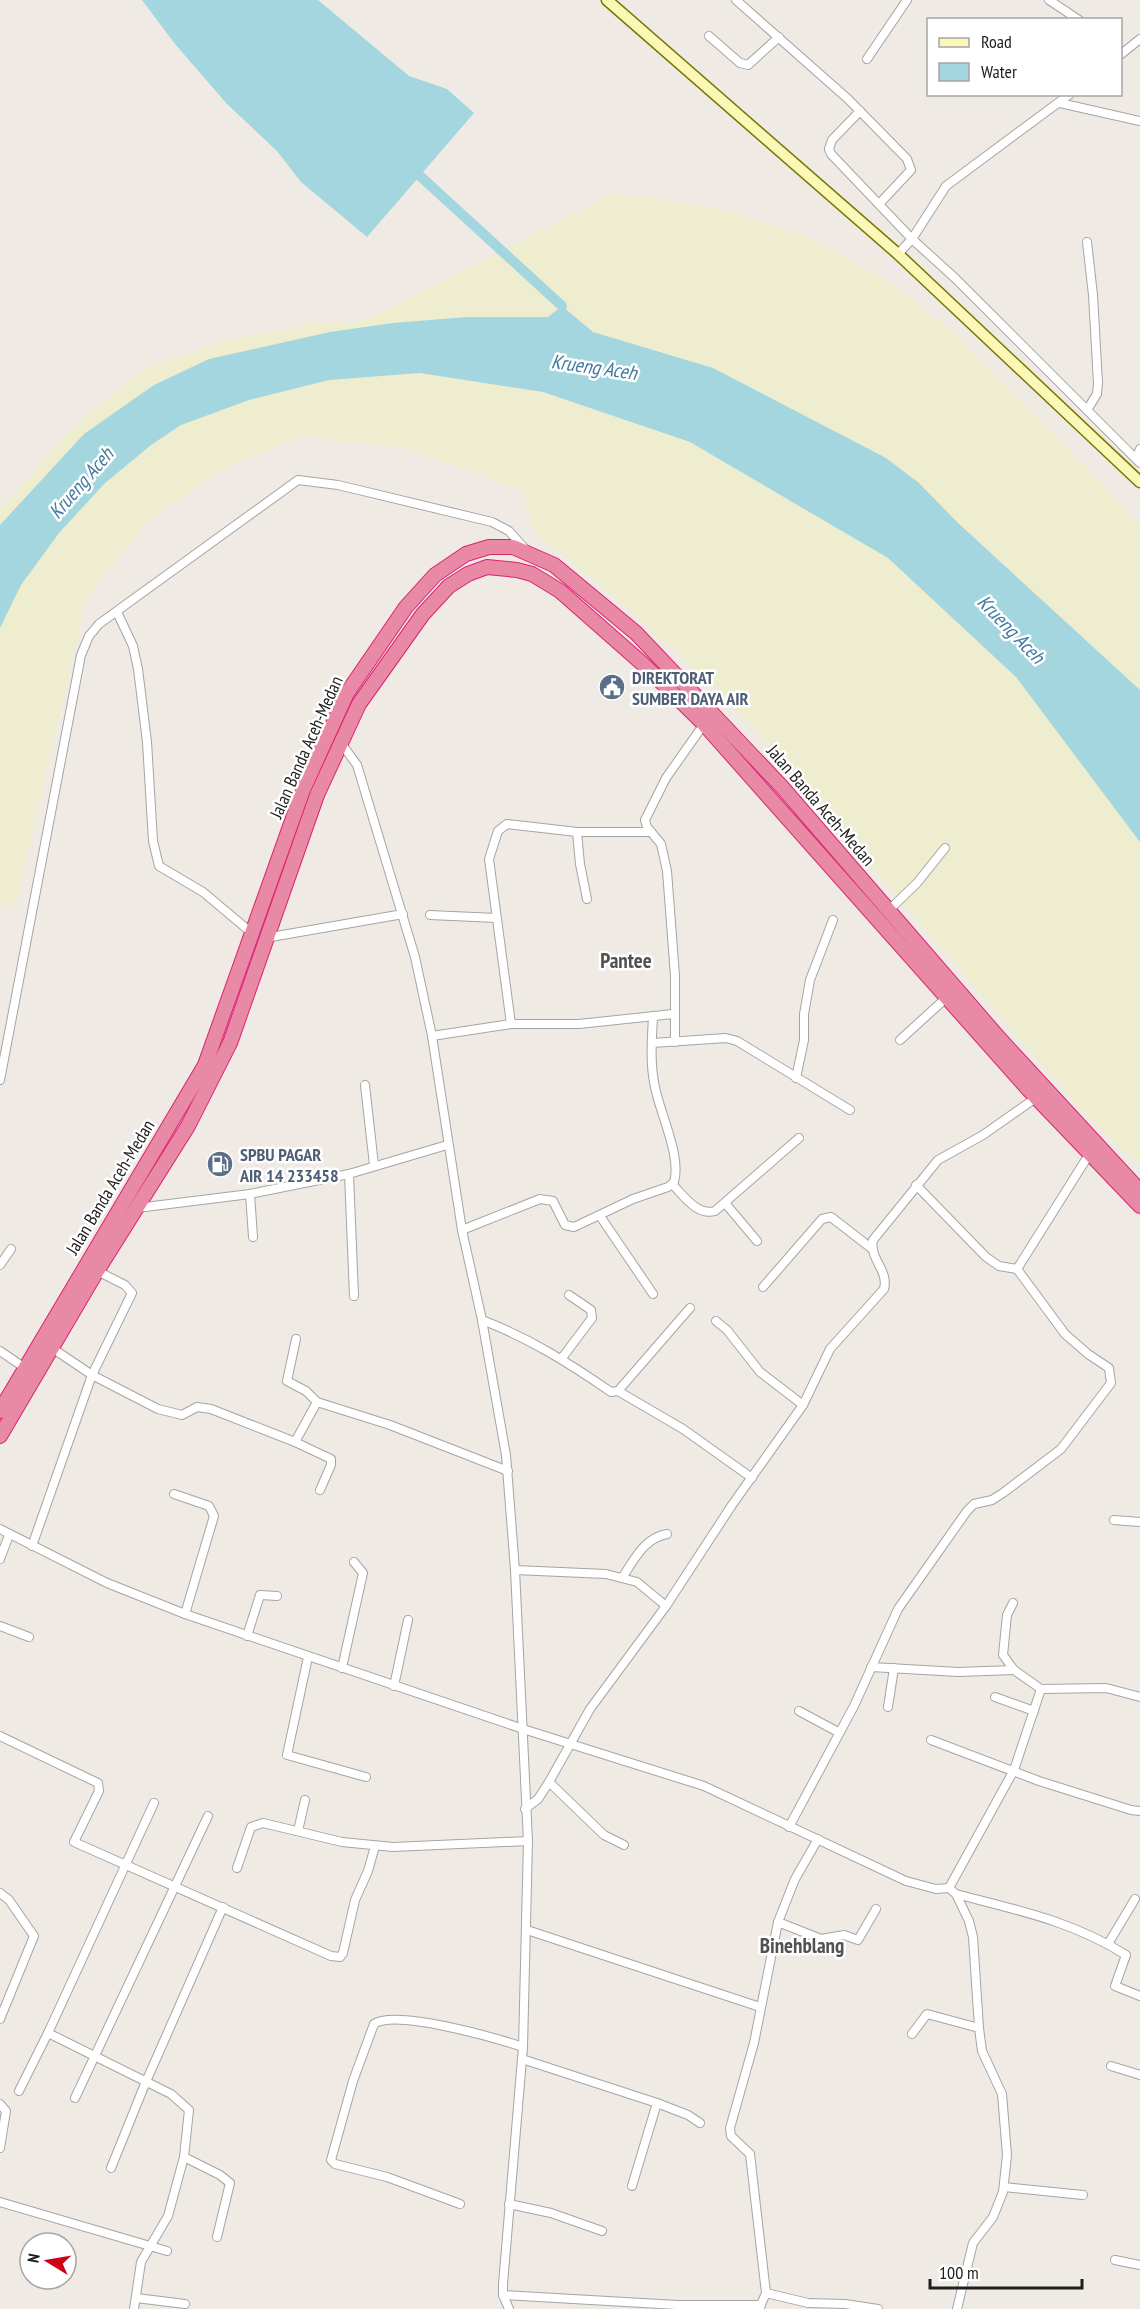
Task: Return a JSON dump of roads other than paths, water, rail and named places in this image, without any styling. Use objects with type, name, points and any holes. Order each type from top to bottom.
[{"type":"highway","name":"Jalan Banda Aceh-Medan","points":[[0,1436],[52,1348],[91,1267],[137,1208],[188,1126],[230,1042],[303,790],[347,693],[361,669],[406,607],[435,575],[466,554],[489,548],[513,547],[554,565],[636,633],[782,787],[1025,1067],[1140,1191]]},
{"type":"highway","name":"Jalan Banda Aceh-Medan","points":[[0,1411],[25,1368],[91,1267],[205,1065],[317,795],[359,704],[423,614],[449,586],[468,574],[487,567],[532,574],[560,591],[644,665],[704,724],[946,998],[1140,1206]]},
{"type":"highway","points":[[877,921],[889,910]]},
{"type":"street","points":[[607,0],[898,254],[1140,482]]},
{"type":"street","points":[[736,0],[860,111],[911,164],[907,177],[880,203]]},
{"type":"street","points":[[867,59],[907,0]]},
{"type":"street","points":[[1049,0],[1076,18]]},
{"type":"street","points":[[709,36],[744,65],[752,63],[779,37]]},
{"type":"street","points":[[1122,51],[1140,39]]},
{"type":"street","points":[[898,254],[912,239],[946,186],[1068,96]]},
{"type":"street","points":[[1060,103],[1140,121]]},
{"type":"street","points":[[860,111],[832,140],[829,149],[912,239],[1138,460]]},
{"type":"street","points":[[1087,243],[1093,295],[1098,383],[1095,399],[1087,410]]},
{"type":"street","points":[[1138,460],[1140,449]]},
{"type":"street","points":[[0,1080],[81,655],[89,636],[99,624],[298,480],[338,485],[500,525],[528,552]]},
{"type":"street","points":[[117,612],[133,646],[138,669],[147,742],[153,841],[159,866],[203,892],[259,936],[403,914]]},
{"type":"street","points":[[675,1042],[676,986],[667,871],[661,844],[646,823],[646,816],[666,778],[704,724]]},
{"type":"street","points":[[341,743],[357,765],[403,914],[432,1036],[447,1145],[462,1230],[482,1320],[508,1471],[528,1841],[523,2047],[503,2295],[509,2309]]},
{"type":"street","points":[[511,1024],[489,859],[498,831],[507,824],[577,832],[651,832]]},
{"type":"street","points":[[577,832],[587,900]]},
{"type":"street","points":[[889,910],[917,884],[945,848]]},
{"type":"street","points":[[430,915],[496,918]]},
{"type":"street","points":[[796,1078],[804,1040],[804,1014],[810,980],[833,920]]},
{"type":"street","points":[[900,1040],[946,998]]},
{"type":"street","points":[[432,1036],[511,1024],[579,1024],[674,1014]]},
{"type":"street","points":[[462,1230],[540,1199],[553,1202],[562,1221],[569,1227],[672,1184],[676,1176],[675,1162],[654,1083],[653,1016]]},
{"type":"street","points":[[652,1043],[726,1038],[737,1041],[796,1078],[831,1096],[850,1110]]},
{"type":"street","points":[[365,1085],[374,1165]]},
{"type":"street","points":[[871,1248],[873,1240],[938,1160],[983,1135],[1037,1097]]},
{"type":"street","points":[[672,1184],[695,1208],[707,1214],[715,1212],[799,1138]]},
{"type":"street","points":[[137,1208],[250,1194],[349,1174],[447,1145]]},
{"type":"street","points":[[1017,1269],[1090,1153]]},
{"type":"street","points":[[349,1174],[354,1296]]},
{"type":"street","points":[[789,1827],[854,1706],[897,1609],[970,1507],[1003,1493],[1061,1449],[1111,1383],[1109,1368],[1065,1334],[1017,1269],[999,1266],[986,1257],[916,1185]]},
{"type":"street","points":[[250,1194],[253,1237]]},
{"type":"street","points":[[724,1203],[757,1241]]},
{"type":"street","points":[[600,1216],[653,1294]]},
{"type":"street","points":[[525,1809],[538,1799],[590,1709],[666,1606],[803,1405],[830,1349],[884,1289],[885,1277],[871,1248],[831,1217],[822,1219],[763,1287]]},
{"type":"street","points":[[0,1265],[11,1250]]},
{"type":"street","points":[[33,1546],[92,1375],[132,1293],[125,1285],[91,1267]]},
{"type":"street","points":[[562,1358],[592,1318],[591,1310],[568,1295]]},
{"type":"street","points":[[618,1391],[690,1308]]},
{"type":"street","points":[[482,1320],[515,1332],[562,1358],[611,1392],[618,1391],[683,1429],[752,1478]]},
{"type":"street","points":[[716,1321],[727,1330],[760,1372],[803,1405]]},
{"type":"street","points":[[296,1339],[287,1381],[306,1391],[316,1402],[390,1425],[508,1471]]},
{"type":"street","points":[[52,1348],[92,1375],[173,1415],[182,1415],[197,1407],[211,1409],[326,1454],[331,1459],[331,1465],[320,1490]]},
{"type":"street","points":[[0,1351],[25,1368]]},
{"type":"street","points":[[295,1442],[316,1402]]},
{"type":"street","points":[[174,1494],[209,1506],[214,1516],[185,1614]]},
{"type":"street","points":[[1114,1520],[1140,1522]]},
{"type":"street","points":[[0,1529],[107,1583],[185,1614],[523,1729],[704,1786],[906,1881],[936,1889],[949,1888],[956,1894],[1053,1918],[1126,1955],[1115,1986],[1140,1996]]},
{"type":"street","points":[[622,1578],[637,1555],[651,1540],[667,1534]]},
{"type":"street","points":[[0,1558],[9,1535]]},
{"type":"street","points":[[342,1668],[363,1573],[354,1562]]},
{"type":"street","points":[[514,1570],[606,1574],[637,1582],[666,1606]]},
{"type":"street","points":[[247,1636],[260,1595],[277,1596]]},
{"type":"street","points":[[1013,1603],[1007,1615],[1002,1651],[1014,1670],[1041,1689],[1106,1689],[1140,1697]]},
{"type":"street","points":[[394,1686],[408,1620]]},
{"type":"street","points":[[0,1626],[29,1637]]},
{"type":"street","points":[[308,1657],[287,1755],[366,1777]]},
{"type":"street","points":[[871,1667],[958,1672],[1014,1670]]},
{"type":"street","points":[[888,1707],[894,1668]]},
{"type":"street","points":[[949,1888],[1014,1770],[1041,1689]]},
{"type":"street","points":[[995,1697],[1034,1711]]},
{"type":"street","points":[[799,1711],[838,1732]]},
{"type":"street","points":[[0,1736],[98,1783],[99,1791],[74,1842],[223,1907],[291,1940],[340,1957],[355,1900],[368,1871],[375,1845]]},
{"type":"street","points":[[931,1740],[1039,1781],[1140,1811]]},
{"type":"street","points":[[549,1782],[604,1835],[624,1845]]},
{"type":"street","points":[[298,1831],[305,1800]]},
{"type":"street","points":[[19,2091],[154,1803]]},
{"type":"street","points":[[75,2098],[208,1816]]},
{"type":"street","points":[[237,1868],[253,1825],[263,1823],[342,1842],[375,1845],[410,1847],[528,1841]]},
{"type":"street","points":[[503,2295],[677,2305],[760,2307],[766,2293],[750,2154],[731,2136],[730,2128],[753,2043],[778,1922],[795,1879],[818,1839]]},
{"type":"street","points":[[0,1893],[9,1900],[34,1936],[0,2019]]},
{"type":"street","points":[[956,1894],[973,1937],[982,2051],[1002,2094],[1006,2114],[1007,2155],[1004,2187],[993,2217],[973,2242],[957,2309]]},
{"type":"street","points":[[1108,1944],[1135,1899]]},
{"type":"street","points":[[111,2168],[145,2084],[223,1907]]},
{"type":"street","points":[[778,1922],[821,1939],[844,1935],[858,1940],[876,1909]]},
{"type":"street","points":[[527,1930],[760,2007]]},
{"type":"street","points":[[912,2034],[927,2014],[979,2028]]},
{"type":"street","points":[[460,2204],[387,2177],[335,2164],[331,2160],[353,2082],[374,2024],[384,2020],[430,2023],[523,2047]]},
{"type":"street","points":[[48,2033],[145,2084],[171,2094],[187,2106],[189,2115],[185,2130],[184,2157],[168,2216],[141,2262],[134,2309]]},
{"type":"street","points":[[522,2059],[657,2103],[688,2115],[700,2123]]},
{"type":"street","points":[[1111,2066],[1140,2076]]},
{"type":"street","points":[[632,2186],[657,2103]]},
{"type":"street","points":[[0,2104],[6,2111],[0,2148]]},
{"type":"street","points":[[184,2157],[230,2183],[217,2237]]},
{"type":"street","points":[[1004,2187],[1083,2194]]},
{"type":"street","points":[[0,2202],[153,2244],[167,2250]]},
{"type":"street","points":[[509,2204],[551,2213],[602,2231]]},
{"type":"street","points":[[1115,2260],[1140,2265]]},
{"type":"street","points":[[766,2293],[808,2303],[844,2304],[878,2309]]},
{"type":"street","points":[[136,2298],[185,2304]]},
{"type":"water","points":[[142,0],[318,0],[409,76],[447,89],[474,113],[367,237],[301,182],[277,151],[227,104],[175,44]]},
{"type":"water","name":"Krueng Aceh","points":[[562,306],[593,332],[713,368],[886,458],[919,483],[958,523],[1140,690],[1140,842],[1016,677],[888,558],[690,442],[543,392],[420,373],[329,380],[249,400],[181,425],[151,445],[104,484],[59,533],[21,585],[0,628],[0,525],[84,434],[154,385],[209,359],[330,332],[393,323],[467,317],[548,317]]},
{"type":"waterway","points":[[420,176],[562,306]]},
{"type":"place","name":"DIREKTORAT SUMBER DAYA AIR","points":[[612,687]]},
{"type":"place","name":"SPBU PAGAR AIR 14 233458","points":[[220,1164]]},
{"type":"district","name":"Pantee","points":[[626,960]]},
{"type":"district","name":"Binehblang","points":[[802,1945]]}]
